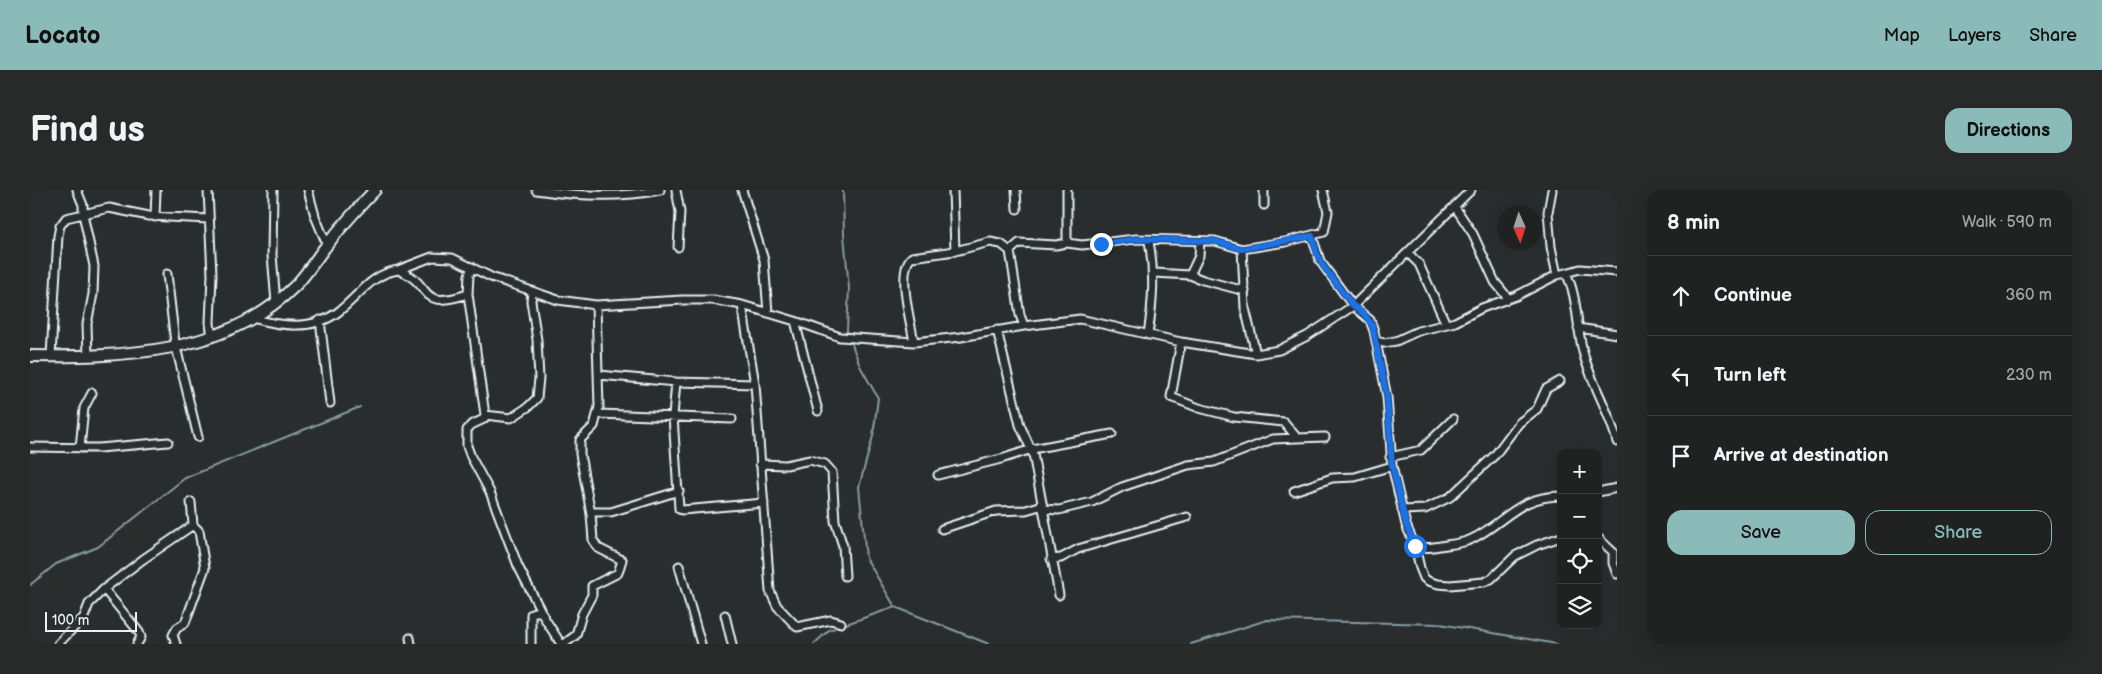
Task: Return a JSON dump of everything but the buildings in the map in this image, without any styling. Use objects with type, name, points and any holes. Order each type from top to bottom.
[{"type":"street","points":[[77,190],[83,205],[83,214],[94,266],[93,294],[87,324],[88,356]]},
{"type":"street","points":[[155,216],[156,190]]},
{"type":"street","points":[[208,190],[212,275],[210,323],[212,337]]},
{"type":"street","points":[[273,190],[272,255],[276,304]]},
{"type":"street","points":[[308,190],[327,245]]},
{"type":"street","points":[[30,356],[88,356],[135,353],[176,346],[231,330],[276,304],[296,285],[327,245],[375,190]]},
{"type":"street","points":[[536,190],[579,195],[660,190]]},
{"type":"street","points":[[676,190],[680,212],[678,247]]},
{"type":"street","points":[[742,190],[764,260],[768,313]]},
{"type":"street","points":[[953,190],[955,251]]},
{"type":"street","points":[[1016,190],[1017,209]]},
{"type":"street","points":[[1067,190],[1067,243]]},
{"type":"street","points":[[1264,190],[1264,205]]},
{"type":"street","points":[[1010,251],[1019,244],[1056,246],[1067,243],[1082,245],[1136,239],[1149,241],[1215,241],[1242,249],[1312,236],[1324,232],[1328,221],[1327,205],[1323,190]]},
{"type":"street","points":[[252,318],[280,326],[300,325],[320,320],[338,312],[357,293],[374,280],[432,257],[452,258],[491,277],[558,300],[596,305],[712,300],[742,305],[840,337],[914,342],[1080,319],[1181,342],[1256,354],[1279,350],[1307,336],[1353,306],[1471,190]]},
{"type":"street","points":[[1552,190],[1549,219],[1557,275]]},
{"type":"street","points":[[1455,207],[1473,234],[1495,282],[1508,298]]},
{"type":"street","points":[[51,356],[54,287],[60,226],[66,218],[109,208],[155,216],[208,219]]},
{"type":"street","points":[[1312,236],[1320,261],[1353,306],[1370,320],[1387,397],[1390,457],[1402,510],[1424,578],[1428,581],[1450,586],[1488,581],[1515,556],[1536,545],[1557,538]]},
{"type":"street","points":[[1148,335],[1154,293],[1154,273],[1149,241]]},
{"type":"street","points":[[1190,275],[1199,256],[1200,241]]},
{"type":"street","points":[[914,342],[904,280],[906,266],[912,257],[955,251],[996,242],[1010,251],[1020,315],[1024,326]]},
{"type":"street","points":[[1242,249],[1245,308],[1256,354]]},
{"type":"street","points":[[1408,253],[1418,264],[1446,324]]},
{"type":"street","points":[[472,267],[469,275],[468,294],[485,415],[484,419],[471,425],[467,430],[467,446],[473,464],[490,492],[518,566],[536,598],[541,612],[562,644],[576,635],[582,614],[592,595],[592,586],[618,573],[622,565],[622,560],[614,554],[598,548],[592,535],[591,512],[580,454],[579,443],[594,426],[598,414],[599,375],[596,305]]},
{"type":"street","points":[[1376,341],[1384,343],[1396,342],[1418,331],[1446,324],[1516,296],[1557,275],[1580,269],[1617,272]]},
{"type":"street","points":[[398,270],[409,275],[430,298],[451,300],[468,294]]},
{"type":"street","points":[[1154,273],[1190,275],[1244,291]]},
{"type":"street","points":[[1566,273],[1573,293],[1585,361],[1610,418],[1617,442]]},
{"type":"street","points":[[167,274],[176,346],[198,438]]},
{"type":"street","points":[[485,415],[511,418],[528,407],[537,398],[539,378],[537,340],[531,301],[532,292]]},
{"type":"street","points":[[742,305],[755,384],[770,591],[777,606],[796,626],[831,620],[841,623]]},
{"type":"street","points":[[320,320],[330,403]]},
{"type":"street","points":[[795,321],[818,412]]},
{"type":"street","points":[[1578,328],[1617,334]]},
{"type":"street","points":[[996,330],[1020,425],[1032,449],[1059,595]]},
{"type":"street","points":[[1181,342],[1171,398],[1234,417],[1284,422],[1297,438]]},
{"type":"street","points":[[599,375],[676,382],[755,384]]},
{"type":"street","points":[[1402,510],[1425,509],[1436,506],[1450,497],[1495,455],[1519,423],[1537,409],[1546,389],[1560,381]]},
{"type":"street","points":[[676,382],[673,416],[679,491],[677,504],[679,509],[764,503]]},
{"type":"street","points":[[80,448],[84,408],[92,393]]},
{"type":"street","points":[[598,414],[732,419]]},
{"type":"street","points":[[1390,457],[1421,450],[1454,419]]},
{"type":"street","points":[[938,475],[1010,457],[1032,449],[1112,434]]},
{"type":"street","points":[[942,530],[985,513],[1043,507],[1060,510],[1092,502],[1122,487],[1188,465],[1214,462],[1273,439],[1325,436]]},
{"type":"street","points":[[30,447],[80,448],[168,442]]},
{"type":"street","points":[[760,464],[786,465],[810,460],[825,464],[832,472],[835,520],[843,546],[845,576]]},
{"type":"street","points":[[1294,492],[1332,478],[1355,477],[1392,466]]},
{"type":"street","points":[[1602,491],[1617,488]]},
{"type":"street","points":[[591,512],[611,512],[679,491]]},
{"type":"street","points":[[1415,546],[1429,548],[1463,542],[1482,534],[1529,501],[1547,495],[1557,496]]},
{"type":"street","points":[[176,644],[173,635],[177,628],[185,623],[204,568],[200,531],[194,525],[191,502]]},
{"type":"street","points":[[1052,559],[1061,558],[1078,549],[1187,517]]},
{"type":"street","points":[[58,644],[84,617],[89,604],[104,589],[142,560],[194,525]]},
{"type":"street","points":[[1599,539],[1613,552],[1613,563],[1617,574]]},
{"type":"street","points":[[679,566],[701,644]]},
{"type":"street","points":[[104,589],[139,632],[141,637],[136,644]]},
{"type":"street","points":[[531,644],[531,614],[541,612]]},
{"type":"street","points":[[724,615],[732,644]]},
{"type":"waterway","points":[[843,190],[844,235],[849,288],[848,335]]},
{"type":"waterway","points":[[850,339],[860,366],[878,398],[873,436],[859,487],[866,558],[895,607]]},
{"type":"waterway","points":[[30,585],[56,564],[98,547],[185,478],[360,407]]},
{"type":"waterway","points":[[814,644],[829,630],[895,607],[989,644]]},
{"type":"waterway","points":[[1191,644],[1267,620],[1440,624],[1557,644]]},
{"type":"route","points":[[1101,244],[1136,239],[1184,242],[1215,241],[1242,249],[1312,236],[1317,254],[1323,266],[1353,306],[1370,320],[1374,331],[1387,397],[1390,457],[1406,524],[1415,546]]}]
